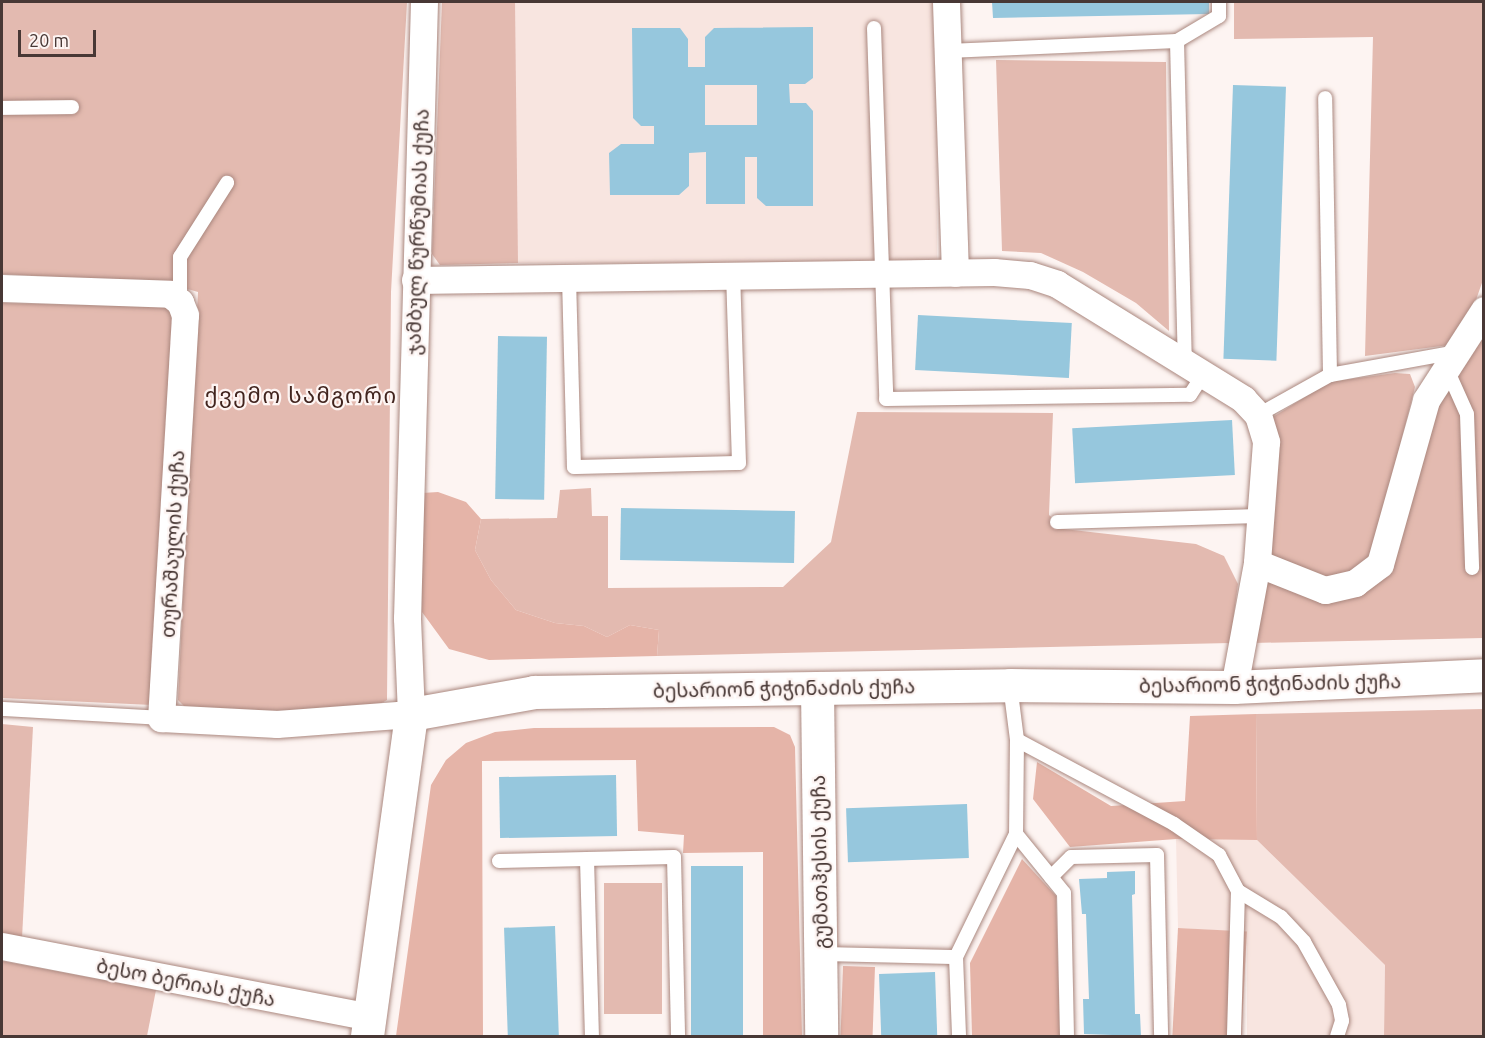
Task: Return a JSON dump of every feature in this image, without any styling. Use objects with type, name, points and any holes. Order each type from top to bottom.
[{"type":"street","name":"ჯამბულ წურწუმიას ქუჩა","points":[[411,714],[407,618],[424,2]]},
{"type":"street","points":[[946,2],[956,273]]},
{"type":"street","points":[[415,280],[956,273],[1030,275],[1056,284],[1243,399],[1258,415],[1266,441],[1257,563],[1234,687]]},
{"type":"street","points":[[2,288],[170,294],[180,302]]},
{"type":"street","name":"თურაშაულის ქუჩა","points":[[161,718],[185,315],[180,302]]},
{"type":"street","points":[[1257,563],[1325,591],[1355,583],[1380,564],[1423,410],[1451,359],[1484,310]]},
{"type":"street","name":"ბესარიონ ჭიჭინაძის ქუჩა","points":[[411,714],[534,692],[1010,685],[1234,687],[1484,675]]},
{"type":"street","name":"გუმათჰესის ქუჩა","points":[[817,688],[821,1036]]},
{"type":"street","points":[[161,718],[277,724],[411,714],[368,1027]]},
{"type":"street","name":"ბესო ბერიას ქუჩა","points":[[2,946],[368,1027]]},
{"type":"lane","points":[[948,51],[1178,41],[1219,16],[1219,2]]},
{"type":"lane","points":[[874,28],[886,399],[1190,395],[1194,369],[1178,41]]},
{"type":"lane","points":[[1325,98],[1330,375]]},
{"type":"lane","points":[[2,108],[72,107]]},
{"type":"lane","points":[[180,302],[180,257],[227,183]]},
{"type":"lane","points":[[569,278],[574,467],[739,463],[734,276]]},
{"type":"lane","points":[[1258,415],[1330,375],[1451,359],[1467,414],[1472,568]]},
{"type":"lane","points":[[1057,522],[1260,516]]},
{"type":"lane","points":[[959,1036],[956,957],[1016,834],[1017,740],[1010,685]]},
{"type":"lane","points":[[2,709],[161,718]]},
{"type":"lane","points":[[1017,740],[1174,824],[1219,855],[1238,891],[1234,1036]]},
{"type":"lane","points":[[1016,834],[1064,893],[1067,1036]]},
{"type":"lane","points":[[1051,877],[1071,857],[1157,855],[1161,1036]]},
{"type":"lane","points":[[499,861],[674,857],[678,1036]]},
{"type":"lane","points":[[587,859],[592,1036]]},
{"type":"lane","points":[[1238,891],[1281,917],[1304,942],[1339,1005],[1342,1021],[1337,1036]]},
{"type":"lane","points":[[820,954],[956,957]]},
{"type":"shaded area","points":[[2,2],[407,2],[391,292],[387,700],[367,711],[188,710],[178,700],[198,292],[167,283],[2,274]]},
{"type":"shaded area","points":[[442,2],[515,2],[518,263],[440,265],[432,254]]},
{"type":"shaded area","points":[[515,2],[937,2],[937,263],[515,263]]},
{"type":"shaded area","points":[[1234,2],[1483,2],[1483,280],[1471,314],[1449,345],[1365,356],[1373,37],[1234,39]]},
{"type":"shaded area","points":[[996,60],[1166,62],[1169,331],[1136,303],[1083,272],[1041,253],[1002,251]]},
{"type":"shaded area","points":[[2,303],[167,307],[177,319],[152,705],[2,698]]},
{"type":"shaded area","points":[[1483,321],[1483,638],[1253,643],[1266,578],[1358,589],[1436,401]]},
{"type":"shaded area","points":[[1395,373],[1410,374],[1415,387],[1371,558],[1356,570],[1335,577],[1307,576],[1267,560],[1273,417],[1329,382]]},
{"type":"shaded area","points":[[857,412],[1053,413],[1049,515],[1064,529],[1196,544],[1224,556],[1238,584],[1230,643],[657,656],[659,630],[630,625],[607,637],[584,626],[555,623],[516,610],[491,580],[475,550],[481,519],[557,518],[560,490],[591,488],[592,516],[608,516],[608,588],[783,587],[831,542]]},
{"type":"shaded area","points":[[438,492],[466,502],[481,519],[475,550],[491,580],[516,610],[555,623],[584,626],[607,637],[630,625],[659,630],[657,656],[489,660],[449,649],[422,612],[422,493]]},
{"type":"shaded area","points":[[1483,709],[1483,1036],[1384,1036],[1385,965],[1257,840],[1256,714]]},
{"type":"shaded area","points":[[1256,714],[1257,840],[1176,839],[1070,847],[1033,799],[1037,762],[1111,806],[1185,801],[1190,716]]},
{"type":"shaded area","points":[[2,724],[33,727],[22,938],[2,935]]},
{"type":"shaded area","points":[[774,727],[790,735],[795,747],[802,1036],[763,1036],[763,852],[683,853],[684,835],[638,831],[636,760],[482,761],[483,1036],[396,1036],[431,785],[446,760],[466,743],[495,732],[534,728]]},
{"type":"shaded area","points":[[1176,839],[1257,840],[1385,965],[1384,1036],[1247,1036],[1247,932],[1178,928]]},
{"type":"shaded area","points":[[1022,859],[1056,896],[1060,1036],[972,1036],[970,963]]},
{"type":"shaded area","points":[[604,883],[662,883],[662,1014],[604,1014]]},
{"type":"shaded area","points":[[1178,928],[1247,932],[1241,1036],[1172,1036]]},
{"type":"shaded area","points":[[2,961],[156,990],[147,1036],[2,1036]]},
{"type":"shaded area","points":[[843,966],[875,967],[873,1036],[841,1036]]},
{"type":"building","points":[[992,2],[1209,2],[1209,14],[993,18]]},
{"type":"building","points":[[813,27],[813,78],[805,84],[789,84],[790,103],[806,103],[813,111],[813,206],[766,206],[757,198],[757,157],[745,157],[745,204],[706,204],[706,152],[689,153],[689,186],[679,195],[610,195],[609,153],[621,144],[654,144],[654,126],[641,126],[633,118],[632,28],[680,28],[688,39],[688,67],[705,67],[705,37],[714,28]],"holes":[[[705,85],[757,85],[757,125],[705,125]]]},
{"type":"building","points":[[1233,85],[1286,87],[1276,361],[1223,359]]},
{"type":"building","points":[[918,315],[1072,323],[1069,378],[915,370]]},
{"type":"building","points":[[498,336],[547,337],[544,500],[495,499]]},
{"type":"building","points":[[1232,420],[1235,475],[1075,483],[1072,428]]},
{"type":"building","points":[[621,508],[795,511],[794,563],[620,560]]},
{"type":"building","points":[[616,775],[617,836],[500,838],[499,777]]},
{"type":"building","points":[[967,804],[969,858],[848,862],[846,808]]},
{"type":"building","points":[[691,866],[743,866],[743,1036],[691,1036]]},
{"type":"building","points":[[1135,871],[1135,894],[1132,895],[1135,1014],[1140,1014],[1141,1036],[1084,1034],[1083,999],[1089,999],[1086,914],[1082,914],[1079,879],[1107,878],[1107,872]]},
{"type":"building","points":[[555,926],[559,1036],[508,1036],[504,928]]},
{"type":"building","points":[[935,972],[937,1036],[881,1036],[879,974]]},
{"type":"district","name":"ქვემო სამგორი","points":[[301,395]]}]
